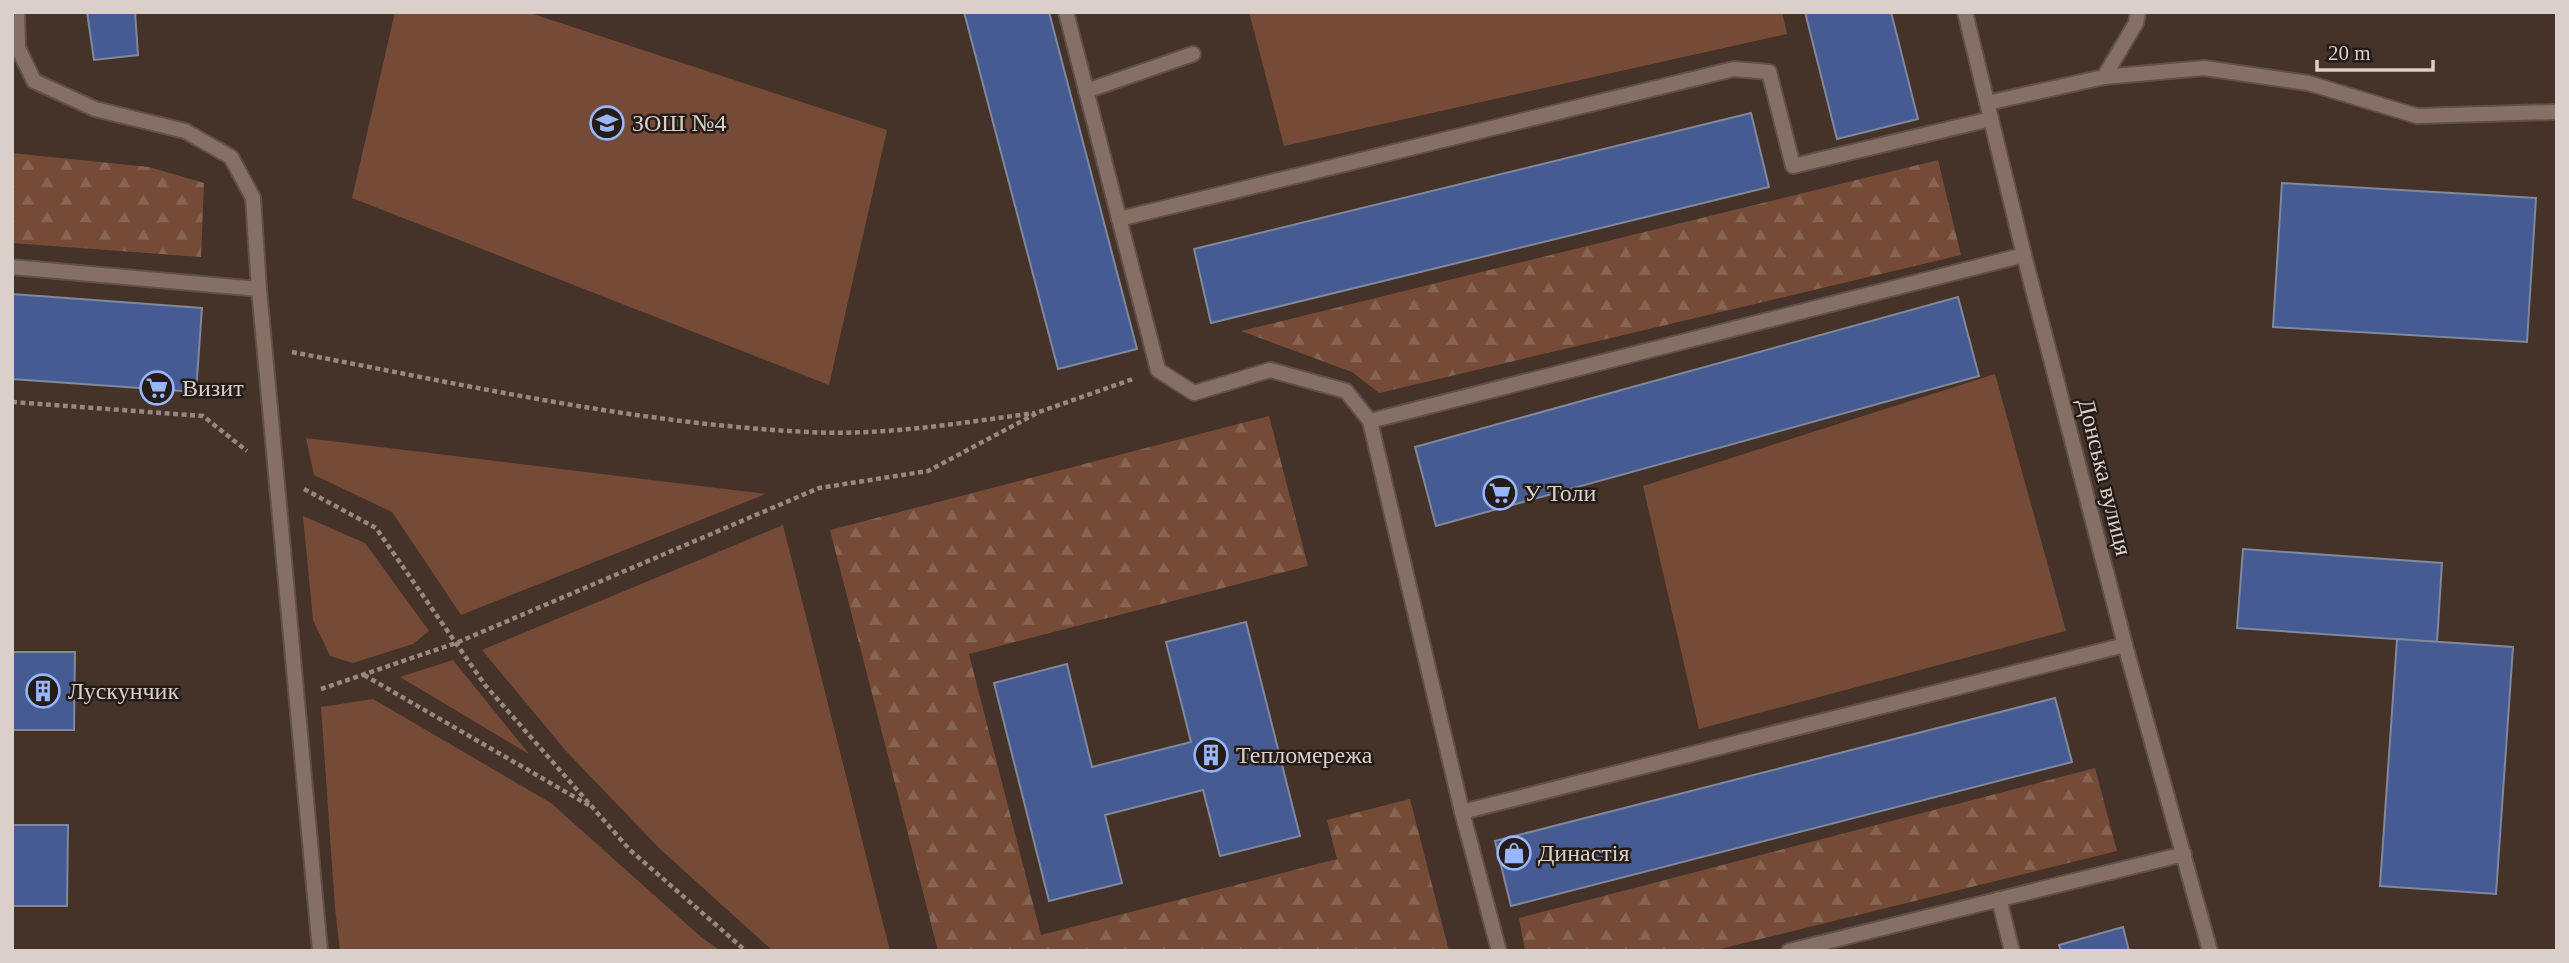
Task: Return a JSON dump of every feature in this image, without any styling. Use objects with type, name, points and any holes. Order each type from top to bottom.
[{"type":"street","points":[[1066,12],[1158,370],[1194,393],[1270,370],[1346,391],[1370,421],[1462,812],[1499,951]]},
{"type":"street","name":"Донська вулиця","points":[[1965,12],[2024,255],[2125,645],[2210,951]]},
{"type":"street","points":[[2104,77],[2136,23],[2138,12]]},
{"type":"street","points":[[15,19],[18,48],[34,81],[95,108],[185,131],[231,157],[253,198],[264,346],[320,951]]},
{"type":"street","points":[[1086,91],[1193,54]]},
{"type":"street","points":[[1987,103],[2104,77],[2204,68],[2308,82],[2417,116],[2554,112]]},
{"type":"street","points":[[1119,219],[1734,69],[1769,72],[1793,166],[1991,119]]},
{"type":"street","points":[[1370,421],[2024,255]]},
{"type":"street","points":[[12,267],[259,289]]},
{"type":"street","points":[[1462,812],[2125,645]]},
{"type":"street","points":[[1789,951],[2184,854]]},
{"type":"street","points":[[1999,899],[2012,951]]},
{"type":"path","points":[[264,346],[639,416],[809,432],[915,428],[1039,412]]},
{"type":"path","points":[[297,697],[456,643],[819,488],[928,471],[1039,412],[1158,370]]},
{"type":"path","points":[[12,402],[203,416],[276,473],[376,528],[485,685],[630,850],[746,951]]},
{"type":"path","points":[[363,674],[595,809]]},
{"type":"green space","points":[[395,12],[527,12],[887,130],[829,385],[352,198]]},
{"type":"green space","points":[[1249,12],[1782,12],[1787,34],[1284,146]]},
{"type":"green space","points":[[12,153],[149,167],[204,183],[201,257],[12,243]]},
{"type":"green space","points":[[1938,160],[1961,255],[1379,393],[1352,372],[1241,331]]},
{"type":"green space","points":[[1995,374],[2066,631],[1699,729],[1643,486]]},
{"type":"green space","points":[[1269,416],[1308,566],[969,654],[1041,935],[1337,859],[1327,820],[1410,799],[1449,951],[938,951],[830,530]]},
{"type":"green space","points":[[306,438],[766,494],[461,615],[392,512],[314,475]]},
{"type":"green space","points":[[303,516],[365,543],[429,631],[413,644],[353,663],[330,656],[313,620]]},
{"type":"green space","points":[[783,525],[890,951],[773,951],[660,849],[566,751],[482,650]]},
{"type":"green space","points":[[453,660],[529,754],[400,677]]},
{"type":"green space","points":[[373,699],[551,803],[701,937],[721,951],[340,951],[321,707]]},
{"type":"green space","points":[[2095,768],[2117,851],[1712,951],[1525,951],[1519,918]]},
{"type":"building","points":[[87,12],[135,12],[138,55],[94,60]]},
{"type":"building","points":[[964,12],[1049,12],[1137,349],[1058,369]]},
{"type":"building","points":[[1805,12],[1891,12],[1918,119],[1837,139]]},
{"type":"building","points":[[1751,113],[1769,187],[1211,323],[1194,249]]},
{"type":"building","points":[[2282,183],[2536,198],[2527,342],[2273,327]]},
{"type":"building","points":[[12,294],[202,308],[196,392],[12,379]]},
{"type":"building","points":[[1958,297],[1979,376],[1436,526],[1415,447]]},
{"type":"building","points":[[2243,549],[2442,563],[2437,642],[2237,628]]},
{"type":"building","name":"Тепломережа","points":[[1246,622],[1300,836],[1220,856],[1203,790],[1105,815],[1122,883],[1049,901],[994,683],[1067,664],[1092,767],[1191,742],[1166,642]]},
{"type":"building","points":[[2397,639],[2513,647],[2496,894],[2380,886]]},
{"type":"building","name":"Лускунчик","points":[[12,652],[75,652],[74,730],[12,730]]},
{"type":"building","points":[[2055,698],[2072,762],[1511,906],[1495,841]]},
{"type":"building","points":[[12,825],[68,825],[67,906],[12,906]]},
{"type":"building","points":[[2123,927],[2129,951],[2061,951],[2059,945]]},
{"type":"place","name":"ЗОШ №4","points":[[607,123]]},
{"type":"place","name":"Визит","points":[[157,388]]},
{"type":"place","name":"У Толи","points":[[1500,493]]},
{"type":"place","name":"Лускунчик","points":[[43,691]]},
{"type":"place","name":"Тепломережа","points":[[1211,755]]},
{"type":"place","name":"Династія","points":[[1514,853]]}]
